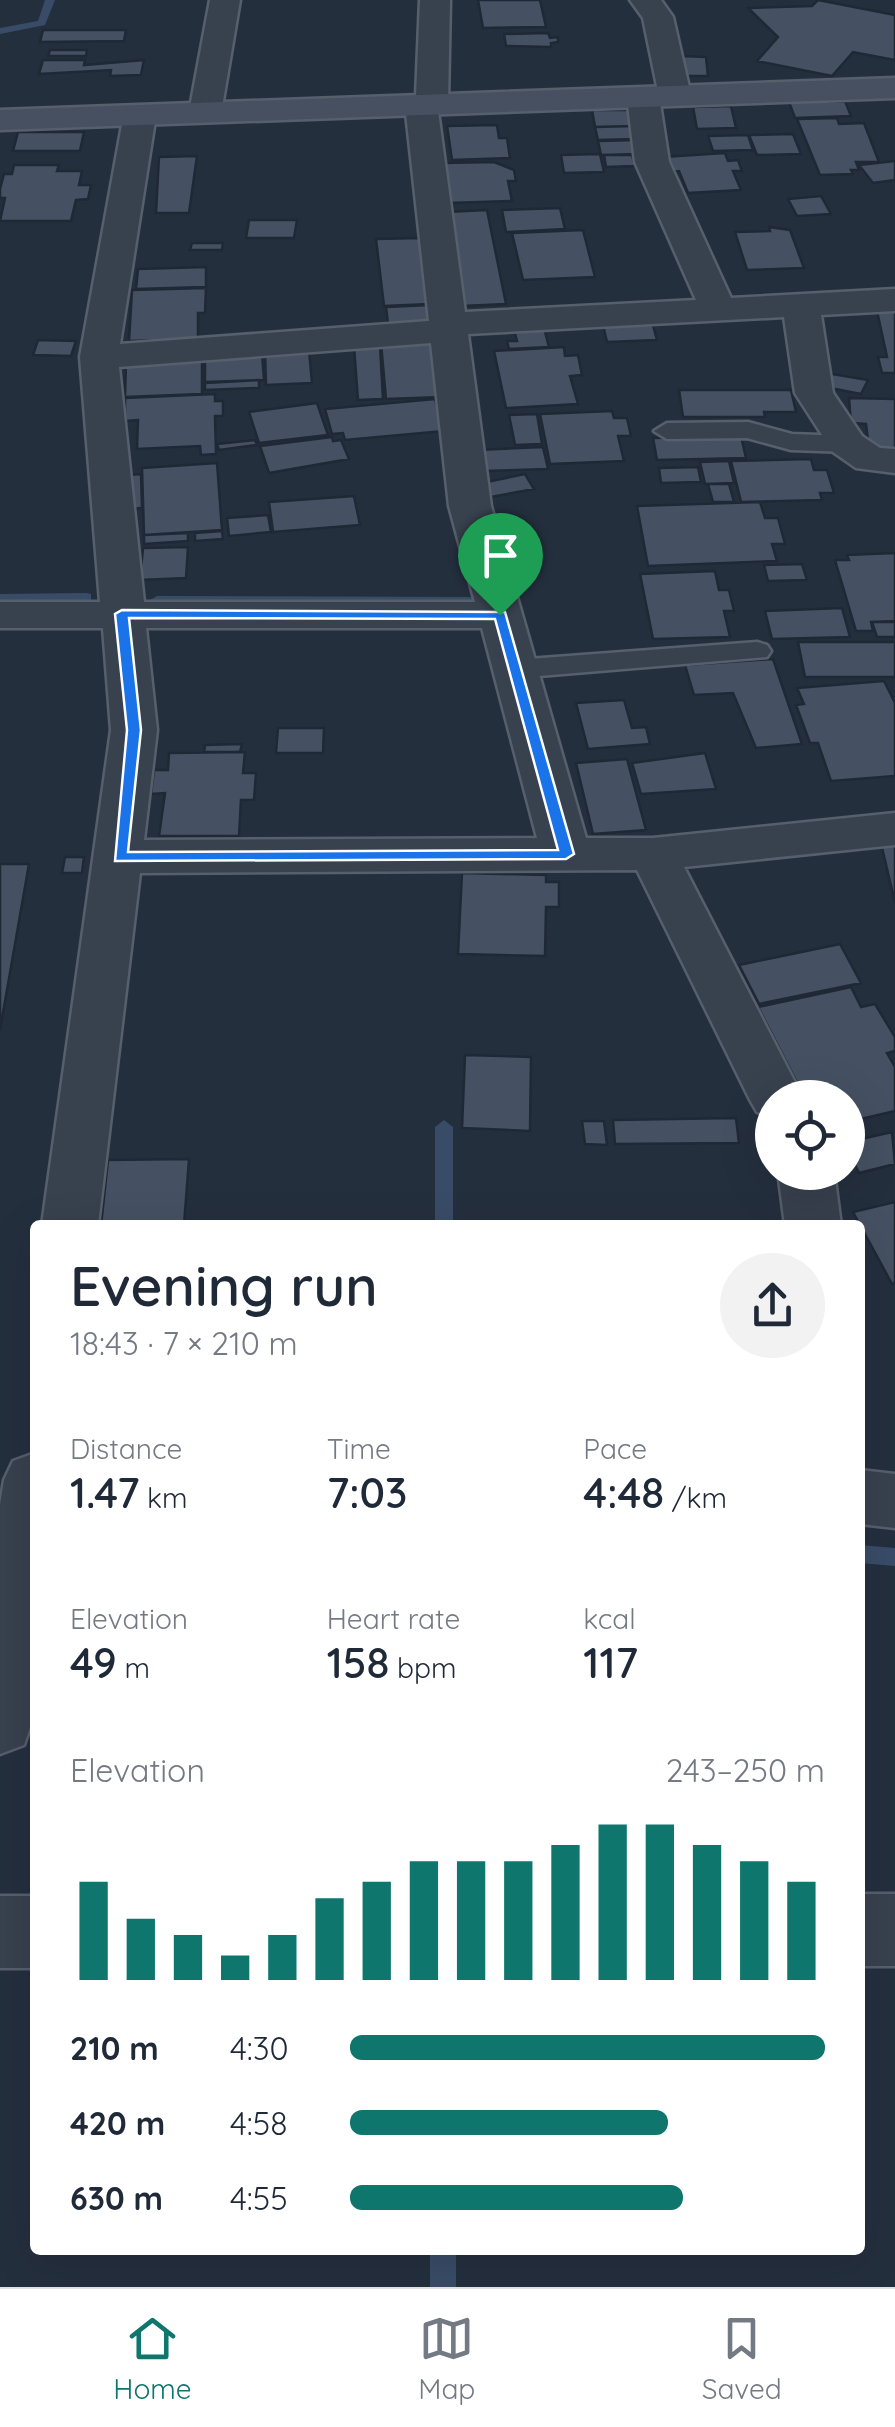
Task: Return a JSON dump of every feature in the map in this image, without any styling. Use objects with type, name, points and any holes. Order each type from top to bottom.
[{"type":"street","points":[[204,112],[225,0]]},
{"type":"street","points":[[435,0],[427,104],[470,506],[566,854]]},
{"type":"street","points":[[645,0],[658,17],[659,96],[652,162],[718,309]]},
{"type":"street","points":[[1,124],[140,114],[895,88]]},
{"type":"street","points":[[71,1220],[134,730],[99,357],[140,114]]},
{"type":"street","points":[[99,357],[451,327],[895,300]]},
{"type":"street","points":[[800,305],[813,367],[814,393],[847,444],[870,460],[895,461]]},
{"type":"street","points":[[0,615],[500,615]]},
{"type":"street","points":[[120,857],[653,854],[848,831],[895,830]]},
{"type":"street","points":[[653,854],[767,1080]]},
{"type":"street","points":[[808,1190],[811,1220]]},
{"type":"street","points":[[0,1460],[30,1460]]},
{"type":"street","points":[[865,1498],[895,1501]]},
{"type":"street","points":[[0,1722],[30,1515]]},
{"type":"street","points":[[865,1930],[895,1930]]},
{"type":"street","points":[[0,1932],[30,1932]]},
{"type":"lane","points":[[667,430],[748,430],[791,442],[847,444]]},
{"type":"lane","points":[[515,669],[757,651]]},
{"type":"building","points":[[478,0],[540,0],[546,27],[483,28]]},
{"type":"building","points":[[818,0],[895,15],[895,60],[853,52],[832,76],[757,61],[778,37],[748,8],[812,6]]},
{"type":"building","points":[[43,30],[126,30],[124,41],[40,42]]},
{"type":"building","points":[[548,33],[550,38],[558,37],[551,47],[506,46],[504,34]]},
{"type":"building","points":[[50,50],[87,50],[86,56],[48,56]]},
{"type":"building","points":[[681,56],[706,57],[708,76],[683,76]]},
{"type":"building","points":[[43,60],[85,60],[84,65],[144,60],[141,75],[110,76],[111,70],[39,74]]},
{"type":"building","points":[[845,101],[851,116],[795,118],[789,102]]},
{"type":"building","points":[[731,106],[736,128],[697,129],[693,107]]},
{"type":"building","points":[[592,110],[630,110],[634,126],[595,127]]},
{"type":"building","points":[[837,118],[839,124],[864,123],[879,162],[856,162],[859,170],[851,170],[853,174],[820,175],[797,119]]},
{"type":"building","points":[[497,125],[499,138],[507,138],[510,158],[452,160],[447,126]]},
{"type":"building","points":[[633,126],[636,139],[598,140],[595,127]]},
{"type":"building","points":[[18,132],[84,132],[80,151],[13,151]]},
{"type":"building","points":[[793,134],[801,154],[757,155],[749,135]]},
{"type":"building","points":[[748,135],[753,150],[713,151],[708,136]]},
{"type":"building","points":[[636,140],[639,154],[601,155],[598,141]]},
{"type":"building","points":[[725,153],[728,161],[738,160],[742,171],[733,171],[741,190],[688,193],[679,171],[670,172],[663,157]]},
{"type":"building","points":[[600,154],[604,172],[564,173],[561,155]]},
{"type":"building","points":[[604,155],[632,155],[635,166],[606,167]]},
{"type":"building","points":[[197,156],[189,213],[156,213],[159,157]]},
{"type":"building","points":[[895,161],[895,180],[873,183],[859,165]]},
{"type":"building","points":[[494,162],[514,170],[516,181],[508,181],[512,201],[448,203],[443,163]]},
{"type":"building","points":[[14,165],[59,165],[57,171],[82,171],[79,185],[91,185],[88,199],[76,200],[71,221],[0,221],[5,198],[0,198],[0,189],[4,174],[12,174]]},
{"type":"building","points":[[821,196],[831,214],[797,216],[788,199]]},
{"type":"building","points":[[560,208],[565,229],[506,232],[502,210]]},
{"type":"building","points":[[487,210],[506,304],[462,306],[446,212]]},
{"type":"building","points":[[249,220],[297,220],[294,238],[246,238]]},
{"type":"building","points":[[769,227],[790,230],[804,268],[747,270],[735,232],[770,231]]},
{"type":"building","points":[[583,230],[595,277],[523,280],[512,233]]},
{"type":"building","points":[[420,238],[430,304],[384,306],[376,239]]},
{"type":"building","points":[[192,243],[223,243],[222,250],[190,250]]},
{"type":"building","points":[[206,267],[206,287],[136,289],[138,269]]},
{"type":"building","points":[[206,288],[205,313],[198,313],[198,339],[129,341],[132,290]]},
{"type":"building","points":[[430,305],[433,322],[388,324],[386,307]]},
{"type":"building","points":[[895,306],[895,373],[882,373],[878,357],[887,357],[877,311]]},
{"type":"building","points":[[651,318],[657,340],[607,342],[602,321]]},
{"type":"building","points":[[544,328],[549,347],[509,349],[507,341],[517,341],[514,330]]},
{"type":"building","points":[[38,340],[76,341],[71,356],[33,355]]},
{"type":"building","points":[[436,342],[442,397],[386,399],[381,343]]},
{"type":"building","points":[[354,346],[380,346],[383,399],[358,400]]},
{"type":"building","points":[[564,347],[565,356],[578,355],[582,375],[570,376],[578,404],[506,408],[494,351]]},
{"type":"building","points":[[309,350],[312,383],[266,385],[265,351]]},
{"type":"building","points":[[262,353],[264,380],[205,382],[205,355]]},
{"type":"building","points":[[202,358],[202,394],[125,397],[126,361]]},
{"type":"building","points":[[832,374],[868,380],[861,394],[825,387]]},
{"type":"building","points":[[259,380],[259,388],[205,390],[205,383]]},
{"type":"building","points":[[679,390],[791,390],[796,412],[764,412],[765,417],[683,417]]},
{"type":"building","points":[[215,394],[215,401],[223,401],[223,416],[215,416],[216,454],[201,455],[200,446],[137,449],[138,420],[125,421],[125,398]]},
{"type":"building","points":[[849,398],[895,399],[895,448],[869,448],[866,424],[851,423]]},
{"type":"building","points":[[435,399],[444,431],[345,440],[343,433],[332,434],[325,409]]},
{"type":"building","points":[[317,403],[328,435],[259,443],[249,412]]},
{"type":"building","points":[[612,411],[614,418],[627,418],[631,436],[618,436],[624,461],[550,464],[540,414]]},
{"type":"building","points":[[537,414],[542,444],[515,445],[509,415]]},
{"type":"building","points":[[741,436],[746,458],[657,460],[653,438]]},
{"type":"building","points":[[332,437],[333,441],[341,440],[349,459],[269,473],[260,446]]},
{"type":"building","points":[[255,440],[257,445],[219,450],[217,444]]},
{"type":"building","points":[[543,447],[548,469],[482,471],[478,450]]},
{"type":"building","points":[[811,459],[814,470],[827,470],[834,493],[820,493],[822,500],[741,502],[731,461]]},
{"type":"building","points":[[729,461],[734,483],[705,484],[700,462]]},
{"type":"building","points":[[217,463],[222,530],[144,535],[142,468]]},
{"type":"building","points":[[698,467],[701,482],[661,483],[659,468]]},
{"type":"building","points":[[141,474],[142,508],[131,509],[129,475]]},
{"type":"building","points":[[525,474],[534,489],[491,497],[482,483]]},
{"type":"building","points":[[708,484],[729,484],[734,502],[713,502]]},
{"type":"building","points":[[354,496],[360,525],[273,532],[269,502]]},
{"type":"building","points":[[760,502],[765,518],[778,518],[785,544],[772,544],[777,561],[648,566],[637,506]]},
{"type":"building","points":[[268,515],[271,532],[229,536],[227,518]]},
{"type":"building","points":[[222,531],[223,539],[195,541],[195,533]]},
{"type":"building","points":[[188,533],[188,541],[144,544],[144,535]]},
{"type":"building","points":[[188,547],[186,578],[140,580],[143,548]]},
{"type":"building","points":[[895,553],[895,621],[871,622],[873,631],[856,631],[835,560],[849,560],[847,555]]},
{"type":"building","points":[[802,564],[807,580],[768,581],[764,565]]},
{"type":"building","points":[[715,571],[719,590],[729,590],[734,611],[724,611],[730,637],[653,639],[640,574]]},
{"type":"building","points":[[842,608],[850,637],[772,639],[765,611]]},
{"type":"building","points":[[872,622],[895,622],[895,637],[877,637]]},
{"type":"building","points":[[798,642],[895,642],[895,677],[805,677]]},
{"type":"building","points":[[773,659],[802,744],[756,748],[733,693],[694,695],[685,665]]},
{"type":"building","points":[[884,681],[895,703],[895,776],[831,781],[818,743],[810,743],[796,705],[804,704],[797,688]]},
{"type":"building","points":[[624,700],[632,728],[646,727],[650,744],[588,749],[576,703]]},
{"type":"building","points":[[278,728],[324,728],[323,753],[276,753]]},
{"type":"building","points":[[242,744],[240,752],[204,752],[205,745]]},
{"type":"building","points":[[245,752],[243,773],[256,773],[254,800],[241,800],[239,836],[159,836],[165,793],[151,794],[154,770],[168,770],[169,753]]},
{"type":"building","points":[[705,753],[716,789],[641,794],[632,763]]},
{"type":"building","points":[[627,759],[646,830],[593,834],[576,763]]},
{"type":"building","points":[[880,839],[895,839],[895,903]]},
{"type":"building","points":[[65,857],[84,857],[82,873],[62,873]]},
{"type":"building","points":[[0,864],[29,864],[0,1030]]},
{"type":"building","points":[[462,873],[546,875],[546,882],[559,882],[559,907],[546,907],[545,956],[458,954]]},
{"type":"building","points":[[840,944],[861,983],[759,1004],[739,965]]},
{"type":"building","points":[[851,987],[861,1007],[875,1004],[895,1037],[895,1051],[887,1053],[895,1067],[895,1111],[865,1118],[865,1080],[796,1080],[758,1007]]},
{"type":"building","points":[[465,1055],[531,1057],[530,1131],[462,1128]]},
{"type":"building","points":[[736,1118],[739,1143],[615,1144],[613,1120]]},
{"type":"building","points":[[582,1121],[604,1121],[607,1145],[585,1144]]},
{"type":"building","points":[[892,1132],[895,1164],[865,1172],[865,1138]]},
{"type":"building","points":[[189,1159],[184,1220],[102,1220],[108,1160]]},
{"type":"building","points":[[895,1202],[895,1283],[892,1284],[865,1234],[865,1220],[857,1220],[853,1212]]},
{"type":"waterway","points":[[0,31],[42,23],[50,0]]},
{"type":"waterway","points":[[0,598],[86,597]]},
{"type":"waterway","points":[[157,600],[470,601]]},
{"type":"waterway","points":[[444,1127],[444,1220]]},
{"type":"waterway","points":[[865,1554],[895,1557]]},
{"type":"waterway","points":[[443,2255],[443,2287]]},
{"type":"route","points":[[122,614],[500,615],[566,854],[120,857],[134,730],[122,614]]}]
